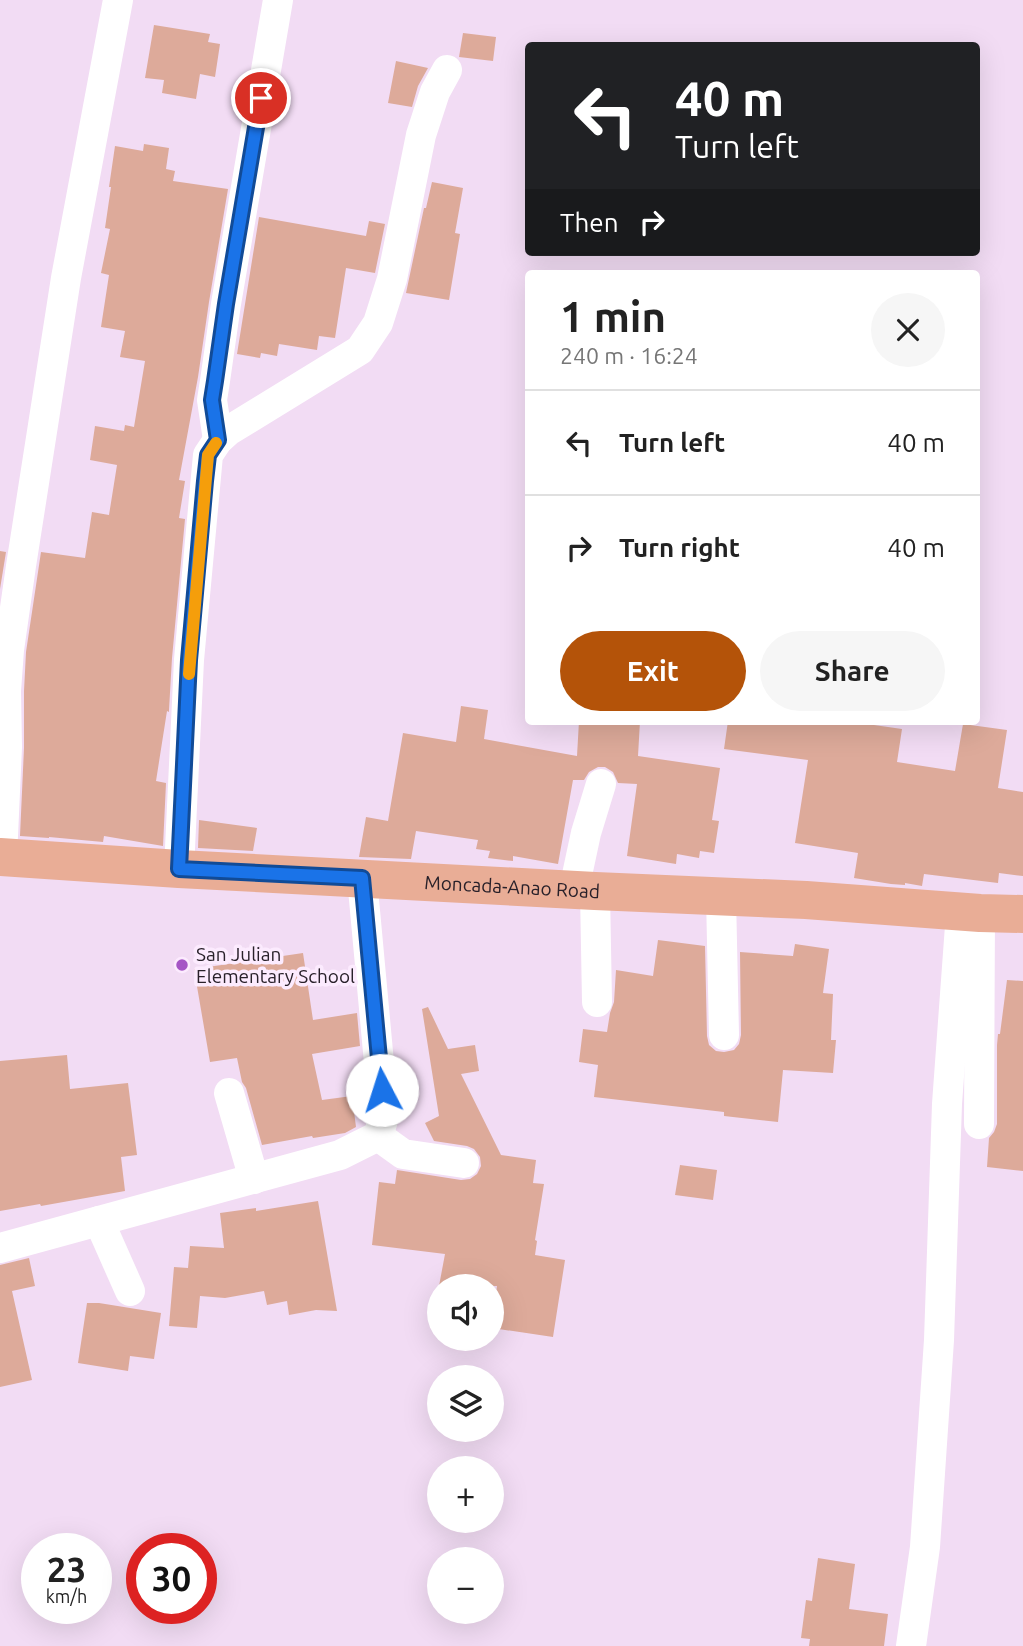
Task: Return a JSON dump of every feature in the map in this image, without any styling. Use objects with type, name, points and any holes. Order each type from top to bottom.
[{"type":"main road","name":"Moncada-Anao Road","points":[[1,857],[1023,914]]},
{"type":"street","points":[[1,857],[7,747],[6,691],[20,566],[66,278],[118,0]]},
{"type":"street","points":[[218,440],[212,400],[216,368],[278,0]]},
{"type":"street","points":[[179,869],[189,660],[208,455],[228,431],[360,350],[378,323],[392,279],[421,135],[435,92],[447,70]]},
{"type":"street","points":[[597,1002],[584,890],[586,833],[601,784]]},
{"type":"street","points":[[0,1248],[340,1155],[378,1136],[384,1117],[362,878]]},
{"type":"street","points":[[721,896],[724,1035]]},
{"type":"street","points":[[970,912],[979,1124]]},
{"type":"street","points":[[911,1646],[926,1533],[939,1340],[947,1104],[970,912]]},
{"type":"street","points":[[229,1093],[254,1179]]},
{"type":"street","points":[[378,1136],[403,1154],[464,1163]]},
{"type":"street","points":[[99,1221],[130,1291]]},
{"type":"building","points":[[154,25],[210,34],[208,42],[220,44],[215,77],[200,74],[196,99],[162,93],[164,80],[145,78]]},
{"type":"building","points":[[463,33],[496,37],[493,61],[459,57]]},
{"type":"building","points":[[396,61],[428,68],[418,86],[412,107],[388,103]]},
{"type":"building","points":[[144,144],[169,148],[166,169],[175,171],[173,181],[228,189],[179,480],[185,481],[179,518],[185,519],[169,712],[167,711],[156,781],[166,783],[163,846],[104,836],[103,842],[20,836],[26,652],[41,552],[85,558],[92,512],[109,515],[117,465],[90,460],[95,426],[124,431],[125,425],[134,427],[145,361],[120,357],[125,331],[101,327],[109,275],[101,273],[110,229],[105,228],[115,146],[143,151]]},
{"type":"building","points":[[432,182],[463,188],[455,233],[460,234],[449,300],[406,293]]},
{"type":"building","points":[[259,217],[366,236],[369,221],[385,224],[375,273],[346,268],[335,338],[319,336],[317,350],[279,344],[277,356],[261,353],[260,358],[237,354]]},
{"type":"building","points":[[0,551],[6,552],[0,589]]},
{"type":"building","points":[[461,706],[488,710],[484,739],[577,756],[579,725],[640,725],[638,756],[720,768],[712,820],[719,821],[714,853],[700,851],[699,858],[677,854],[676,864],[627,856],[637,784],[618,783],[613,772],[605,767],[598,767],[589,772],[584,780],[573,780],[558,864],[513,856],[513,861],[488,858],[490,851],[476,849],[478,840],[416,831],[411,859],[359,857],[366,817],[388,821],[403,733],[456,742]]},
{"type":"building","points":[[727,725],[874,725],[902,729],[897,762],[955,771],[963,725],[1007,730],[998,788],[1023,792],[1023,876],[999,873],[998,883],[924,874],[922,886],[854,878],[858,853],[795,843],[808,760],[724,749]]},
{"type":"building","points":[[199,820],[257,828],[253,851],[198,848]]},
{"type":"building","points":[[658,940],[705,946],[707,1036],[709,1045],[716,1051],[724,1052],[734,1050],[741,1035],[740,952],[793,956],[795,944],[829,949],[823,993],[833,994],[831,1040],[836,1040],[833,1073],[783,1070],[778,1122],[724,1116],[724,1112],[594,1097],[598,1065],[579,1062],[583,1029],[607,1032],[614,1002],[616,970],[653,976]]},
{"type":"building","points":[[303,953],[313,1020],[357,1013],[360,1046],[312,1054],[322,1100],[352,1096],[356,1127],[345,1133],[262,1145],[237,1058],[210,1062],[194,969]]},
{"type":"building","points":[[1007,980],[1023,981],[1023,1171],[987,1167],[989,1138],[997,1124],[997,1045]]},
{"type":"building","points":[[428,1007],[448,1049],[475,1045],[479,1071],[461,1074],[501,1155],[536,1160],[533,1183],[544,1184],[535,1255],[565,1260],[553,1337],[504,1330],[504,1274],[441,1274],[445,1254],[372,1245],[379,1182],[395,1184],[397,1170],[470,1179],[477,1174],[481,1166],[480,1157],[474,1149],[434,1141],[425,1123],[439,1116],[422,1009]]},
{"type":"building","points":[[67,1055],[70,1089],[128,1083],[137,1155],[121,1157],[125,1191],[0,1211],[0,1061]]},
{"type":"building","points":[[680,1165],[717,1170],[713,1200],[675,1195]]},
{"type":"building","points":[[318,1201],[337,1311],[316,1310],[289,1315],[287,1301],[267,1305],[264,1291],[225,1298],[200,1296],[197,1328],[169,1326],[174,1267],[188,1268],[190,1246],[224,1248],[220,1213],[256,1208],[256,1211]]},
{"type":"building","points":[[29,1258],[35,1286],[12,1291],[32,1380],[0,1387],[0,1265]]},
{"type":"building","points":[[87,1303],[161,1313],[154,1359],[130,1356],[128,1371],[78,1363]]},
{"type":"building","points":[[818,1558],[855,1564],[849,1609],[888,1614],[884,1646],[809,1646],[810,1639],[801,1638],[806,1600],[812,1601]]},
{"type":"slow traffic","points":[[189,674],[208,455],[216,443]]},
{"type":"place","name":"San Julian Elementary School","points":[[182,965]]},
{"type":"route","points":[[261,98],[212,400],[218,440],[208,455],[205,481],[189,660],[179,869],[362,878],[382,1090]]}]
